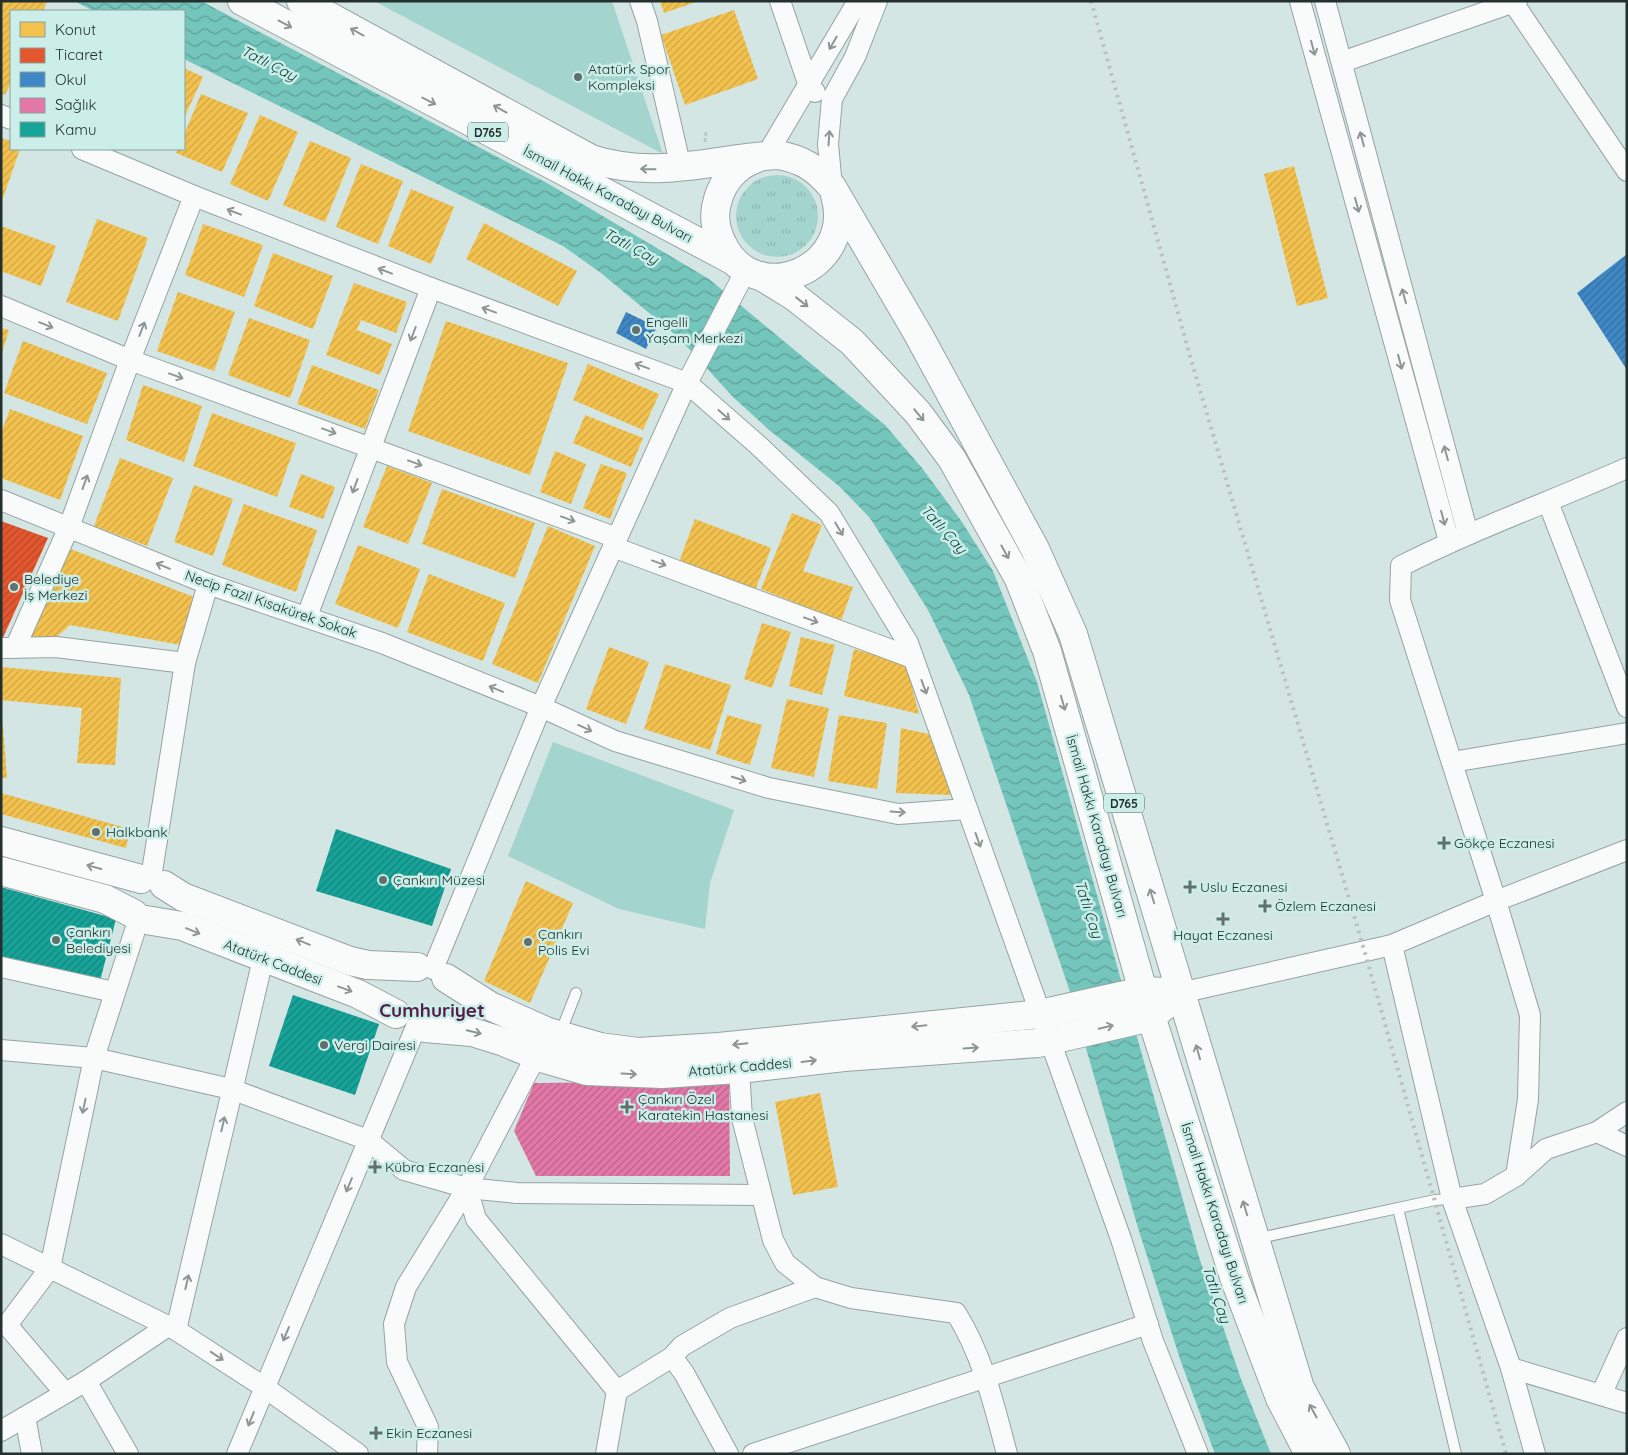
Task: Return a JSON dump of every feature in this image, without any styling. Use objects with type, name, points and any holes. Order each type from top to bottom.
[{"type":"main road","name":"İsmail Hakkı Karadayı Bulvarı","points":[[242,1],[744,274],[795,297],[852,342],[918,413],[952,459],[1019,579],[1047,651],[1143,991],[1236,1280],[1280,1398],[1309,1454]]},
{"type":"main road","name":"D765","points":[[301,1],[591,158],[618,167],[639,169],[691,167],[766,156]]},
{"type":"main road","points":[[766,156],[793,157],[808,163],[821,173],[832,187],[838,217],[836,232],[830,247],[820,260],[808,270],[793,276],[777,278],[744,274],[725,250],[715,222],[716,207],[720,193],[737,169],[750,161],[766,156]]},
{"type":"main road","name":"D765","points":[[832,187],[918,334],[1035,549],[1073,634],[1300,1388],[1336,1454]]},
{"type":"main road","name":"Atatürk Caddesi","points":[[1,841],[152,881],[191,900],[350,961],[368,965],[432,971],[504,1013],[560,1035],[625,1052],[655,1052],[1047,1012],[1143,991],[1180,993]]},
{"type":"main road","name":"Atatürk Caddesi","points":[[1,870],[105,899],[139,917],[182,926],[263,959],[358,994],[412,1023],[472,1032],[504,1042],[536,1056],[587,1071],[627,1074],[739,1070],[844,1057],[1029,1044],[1151,1017]]},
{"type":"main road","points":[[152,881],[168,891],[168,906],[160,917],[139,917],[130,909],[127,898],[131,886],[152,881]]},
{"type":"main road","points":[[432,971],[452,994],[450,1010],[440,1022],[412,1023],[391,1000],[394,984],[403,973],[432,971]]},
{"type":"main road","points":[[1151,1017],[1180,993]]},
{"type":"street","points":[[640,1],[691,167]]},
{"type":"street","points":[[780,1],[809,86],[832,107]]},
{"type":"street","points":[[766,156],[858,1]]},
{"type":"street","points":[[832,187],[828,144],[832,99],[855,56],[877,1]]},
{"type":"street","points":[[1300,1],[1459,538]]},
{"type":"street","points":[[1325,1],[1342,62],[1459,538]]},
{"type":"street","points":[[1342,62],[1514,2],[1626,169]]},
{"type":"street","points":[[84,150],[194,196],[431,288],[688,383],[758,445],[829,513],[908,643],[914,658],[967,809],[1047,1012],[1148,1324],[1198,1454]]},
{"type":"street","points":[[185,663],[56,647],[8,648],[68,527],[194,196]]},
{"type":"street","points":[[432,971],[541,707],[688,383],[744,274]]},
{"type":"street","points":[[306,616],[431,288]]},
{"type":"street","points":[[1,306],[130,360],[370,446],[914,658]]},
{"type":"street","points":[[1516,1176],[1528,1099],[1530,1016],[1496,901],[1400,600],[1401,566],[1459,538],[1627,468]]},
{"type":"street","name":"Necip Fazıl Kısakürek Sokak","points":[[1,500],[208,584],[382,643],[541,707],[614,741],[769,788],[898,814],[967,809]]},
{"type":"street","points":[[1548,502],[1627,707]]},
{"type":"street","points":[[152,881],[185,663],[208,584]]},
{"type":"street","points":[[1452,762],[1627,733]]},
{"type":"street","points":[[1180,993],[1392,945],[1496,901],[1626,853]]},
{"type":"street","points":[[64,1393],[7,1325],[50,1268],[94,1058],[139,917]]},
{"type":"street","points":[[1392,945],[1452,1199],[1511,1368],[1535,1454]]},
{"type":"street","points":[[1,1431],[172,1328],[263,959]]},
{"type":"street","points":[[1,967],[114,992]]},
{"type":"street","points":[[237,1453],[368,1140],[412,1023]]},
{"type":"street","points":[[1,1050],[94,1058],[231,1089],[368,1140],[404,1170],[467,1188],[517,1193],[761,1195]]},
{"type":"street","points":[[427,1454],[428,1427],[397,1362],[394,1324],[406,1287],[467,1188],[536,1056]]},
{"type":"street","points":[[739,1070],[742,1118],[773,1240],[785,1263],[815,1287],[851,1298],[956,1313],[972,1338],[986,1378],[1007,1454]]},
{"type":"street","points":[[1452,1199],[1485,1194],[1516,1176],[1546,1149],[1597,1132],[1627,1112]]},
{"type":"street","points":[[1597,1132],[1627,1146]]},
{"type":"street","points":[[467,1188],[476,1219],[617,1391]]},
{"type":"street","points":[[1,1244],[172,1328],[264,1387],[358,1454]]},
{"type":"street","points":[[606,1454],[617,1391],[672,1358],[682,1346],[730,1318],[815,1287]]},
{"type":"street","points":[[765,1452],[1148,1324]]},
{"type":"street","points":[[1601,1395],[1627,1338]]},
{"type":"street","points":[[672,1358],[684,1373],[728,1454]]},
{"type":"street","points":[[1511,1368],[1627,1403]]},
{"type":"street","points":[[86,1381],[128,1454]]},
{"type":"street","points":[[25,1417],[32,1454]]},
{"type":"lane","points":[[560,1035],[576,994]]},
{"type":"lane","points":[[1254,1239],[1435,1200],[1452,1199]]},
{"type":"lane","points":[[1398,1208],[1456,1454]]},
{"type":"path","points":[[691,167],[706,132]]},
{"type":"green space","name":"Atatürk Spor Kompleksi","points":[[374,1],[612,1],[663,154]]},
{"type":"green space","points":[[777,175],[793,178],[806,187],[815,200],[818,216],[815,232],[806,245],[793,254],[777,257],[761,254],[748,245],[739,232],[736,216],[739,200],[748,187],[761,178]]},
{"type":"green space","points":[[553,742],[734,810],[710,883],[705,929],[619,909],[508,856]]},
{"type":"water","name":"Tatlı Çay","points":[[74,1],[201,1],[547,183],[709,279],[885,425],[922,468],[962,522],[993,571],[1037,682],[1199,1257],[1241,1379],[1271,1454],[1215,1454],[1181,1362],[1138,1228],[1068,986],[969,695],[928,610],[870,518],[839,486],[768,429],[734,398],[678,337],[601,273],[563,246],[185,59],[185,10],[92,10]]},
{"type":"building: Konut","points":[[1,1],[47,2],[43,10],[10,10],[10,84],[5,95],[1,93]]},
{"type":"building: Konut","points":[[660,1],[696,1],[696,2],[664,13]]},
{"type":"building: Konut","points":[[734,10],[758,79],[685,105],[661,35]]},
{"type":"building: Konut","points":[[185,68],[203,77],[185,116]]},
{"type":"building: Konut","points":[[201,94],[248,113],[222,172],[176,153],[178,150],[185,150],[185,133]]},
{"type":"building: Konut","points":[[260,115],[298,132],[268,201],[230,184]]},
{"type":"building: Konut","points":[[1,138],[10,141],[10,150],[20,150],[3,198],[1,197]]},
{"type":"building: Konut","points":[[310,141],[351,158],[325,222],[283,205]]},
{"type":"building: Konut","points":[[361,164],[403,181],[378,244],[336,227]]},
{"type":"building: Konut","points":[[1294,166],[1328,298],[1297,306],[1264,174]]},
{"type":"building: Konut","points":[[411,189],[454,207],[431,264],[388,246]]},
{"type":"building: Konut","points":[[97,219],[148,238],[118,321],[66,302]]},
{"type":"building: Konut","points":[[484,223],[577,271],[558,306],[466,259]]},
{"type":"building: Konut","points":[[203,224],[263,245],[244,297],[185,275]]},
{"type":"building: Konut","points":[[1,226],[56,246],[41,286],[1,271]]},
{"type":"building: Konut","points":[[273,253],[333,276],[313,329],[254,306]]},
{"type":"building: Konut","points":[[354,283],[407,302],[396,333],[361,320],[357,330],[392,344],[380,375],[326,355]]},
{"type":"building: Konut","points":[[178,292],[235,312],[214,371],[157,351]]},
{"type":"building: Konut","points":[[249,318],[310,340],[290,398],[228,375]]},
{"type":"building: Konut","points":[[446,321],[568,363],[530,475],[408,431]]},
{"type":"building: Konut","points":[[1,328],[9,330],[2,353],[1,353]]},
{"type":"building: Konut","points":[[23,341],[107,373],[87,424],[4,393]]},
{"type":"building: Konut","points":[[588,364],[659,394],[643,430],[573,400]]},
{"type":"building: Konut","points":[[312,365],[379,390],[365,429],[297,404]]},
{"type":"building: Konut","points":[[143,385],[202,406],[184,462],[126,440]]},
{"type":"building: Konut","points":[[10,409],[83,436],[60,500],[1,478],[1,433]]},
{"type":"building: Konut","points":[[212,413],[296,443],[277,497],[193,466]]},
{"type":"building: Konut","points":[[585,415],[643,438],[631,467],[573,443]]},
{"type":"building: Konut","points":[[555,451],[586,464],[571,504],[540,492]]},
{"type":"building: Konut","points":[[120,458],[173,478],[147,546],[94,526]]},
{"type":"building: Konut","points":[[601,464],[627,473],[610,519],[583,508]]},
{"type":"building: Konut","points":[[387,466],[432,483],[408,544],[363,527]]},
{"type":"building: Konut","points":[[301,474],[335,487],[323,519],[289,507]]},
{"type":"building: Konut","points":[[194,485],[233,499],[213,556],[174,542]]},
{"type":"building: Konut","points":[[442,489],[535,523],[515,578],[422,544]]},
{"type":"building: Konut","points":[[244,504],[317,530],[296,592],[222,565]]},
{"type":"building: Konut","points":[[792,513],[822,525],[803,571],[853,587],[841,621],[761,589]]},
{"type":"building: Konut","points":[[695,519],[771,548],[755,591],[679,562]]},
{"type":"building: Konut","points":[[548,526],[595,546],[538,683],[492,664]]},
{"type":"building: Konut","points":[[358,545],[420,569],[398,628],[335,604]]},
{"type":"building: Konut","points":[[68,548],[194,597],[181,645],[70,625],[51,642],[26,635]]},
{"type":"building: Konut","points":[[429,574],[505,603],[483,661],[407,632]]},
{"type":"building: Konut","points":[[762,623],[791,632],[772,688],[744,679]]},
{"type":"building: Konut","points":[[801,637],[835,645],[822,695],[789,686]]},
{"type":"building: Konut","points":[[609,647],[649,662],[626,724],[586,709]]},
{"type":"building: Konut","points":[[854,649],[906,664],[919,714],[844,696]]},
{"type":"building: Konut","points":[[665,664],[731,685],[710,750],[644,729]]},
{"type":"building: Konut","points":[[1,667],[121,678],[115,765],[77,763],[82,708],[1,700]]},
{"type":"building: Konut","points":[[787,699],[829,708],[814,777],[771,768]]},
{"type":"building: Konut","points":[[727,715],[762,725],[750,765],[716,754]]},
{"type":"building: Konut","points":[[839,715],[887,723],[877,789],[828,781]]},
{"type":"building: Konut","points":[[1,726],[3,726],[7,778],[1,778]]},
{"type":"building: Konut","points":[[901,728],[933,735],[951,795],[896,793]]},
{"type":"building: Konut","points":[[1,793],[130,829],[126,848],[1,814]]},
{"type":"building: Konut","name":"Çankırı Polis Evi","points":[[526,881],[573,903],[530,1003],[484,981]]},
{"type":"building: Konut","points":[[820,1093],[838,1187],[793,1195],[775,1102]]},
{"type":"building: Ticaret","name":"Belediye İş Merkezi","points":[[1,521],[48,538],[1,642]]},
{"type":"building: Okul","points":[[1627,254],[1627,370],[1577,293]]},
{"type":"building: Okul","name":"Engelli Yaşam Merkezi","points":[[626,312],[657,327],[646,349],[616,333]]},
{"type":"building: Sağlık","name":"Çankırı Özel Karatekin Hastanesi","points":[[729,1081],[730,1176],[536,1176],[514,1131],[534,1083]]},
{"type":"building: Kamu","name":"Çankırı Müzesi","points":[[336,829],[451,869],[432,926],[316,891]]},
{"type":"building: Kamu","name":"Çankırı Belediyesi","points":[[1,887],[116,919],[99,985],[1,960]]},
{"type":"building: Kamu","name":"Vergi Dairesi","points":[[293,995],[379,1024],[355,1095],[269,1066]]},
{"type":"railway","points":[[1091,1],[1190,356],[1365,953],[1506,1454]]},
{"type":"place","name":"Atatürk Spor Kompleksi","points":[[578,77]]},
{"type":"place","name":"Engelli Yaşam Merkezi","points":[[636,330]]},
{"type":"place","name":"Belediye İş Merkezi","points":[[14,587]]},
{"type":"place","name":"Halkbank","points":[[96,832]]},
{"type":"place","name":"Gökçe Eczanesi","points":[[1444,843]]},
{"type":"place","name":"Çankırı Müzesi","points":[[383,880]]},
{"type":"place","name":"Uslu Eczanesi","points":[[1190,887]]},
{"type":"place","name":"Özlem Eczanesi","points":[[1265,906]]},
{"type":"place","name":"Hayat Eczanesi","points":[[1223,919]]},
{"type":"place","name":"Çankırı Belediyesi","points":[[56,940]]},
{"type":"place","name":"Çankırı Polis Evi","points":[[528,942]]},
{"type":"place","name":"Vergi Dairesi","points":[[324,1045]]},
{"type":"place","name":"Çankırı Özel Karatekin Hastanesi","points":[[627,1107]]},
{"type":"place","name":"Kübra Eczanesi","points":[[375,1167]]},
{"type":"place","name":"Ekin Eczanesi","points":[[376,1433]]},
{"type":"district","name":"Cumhuriyet","points":[[432,1010]]}]
